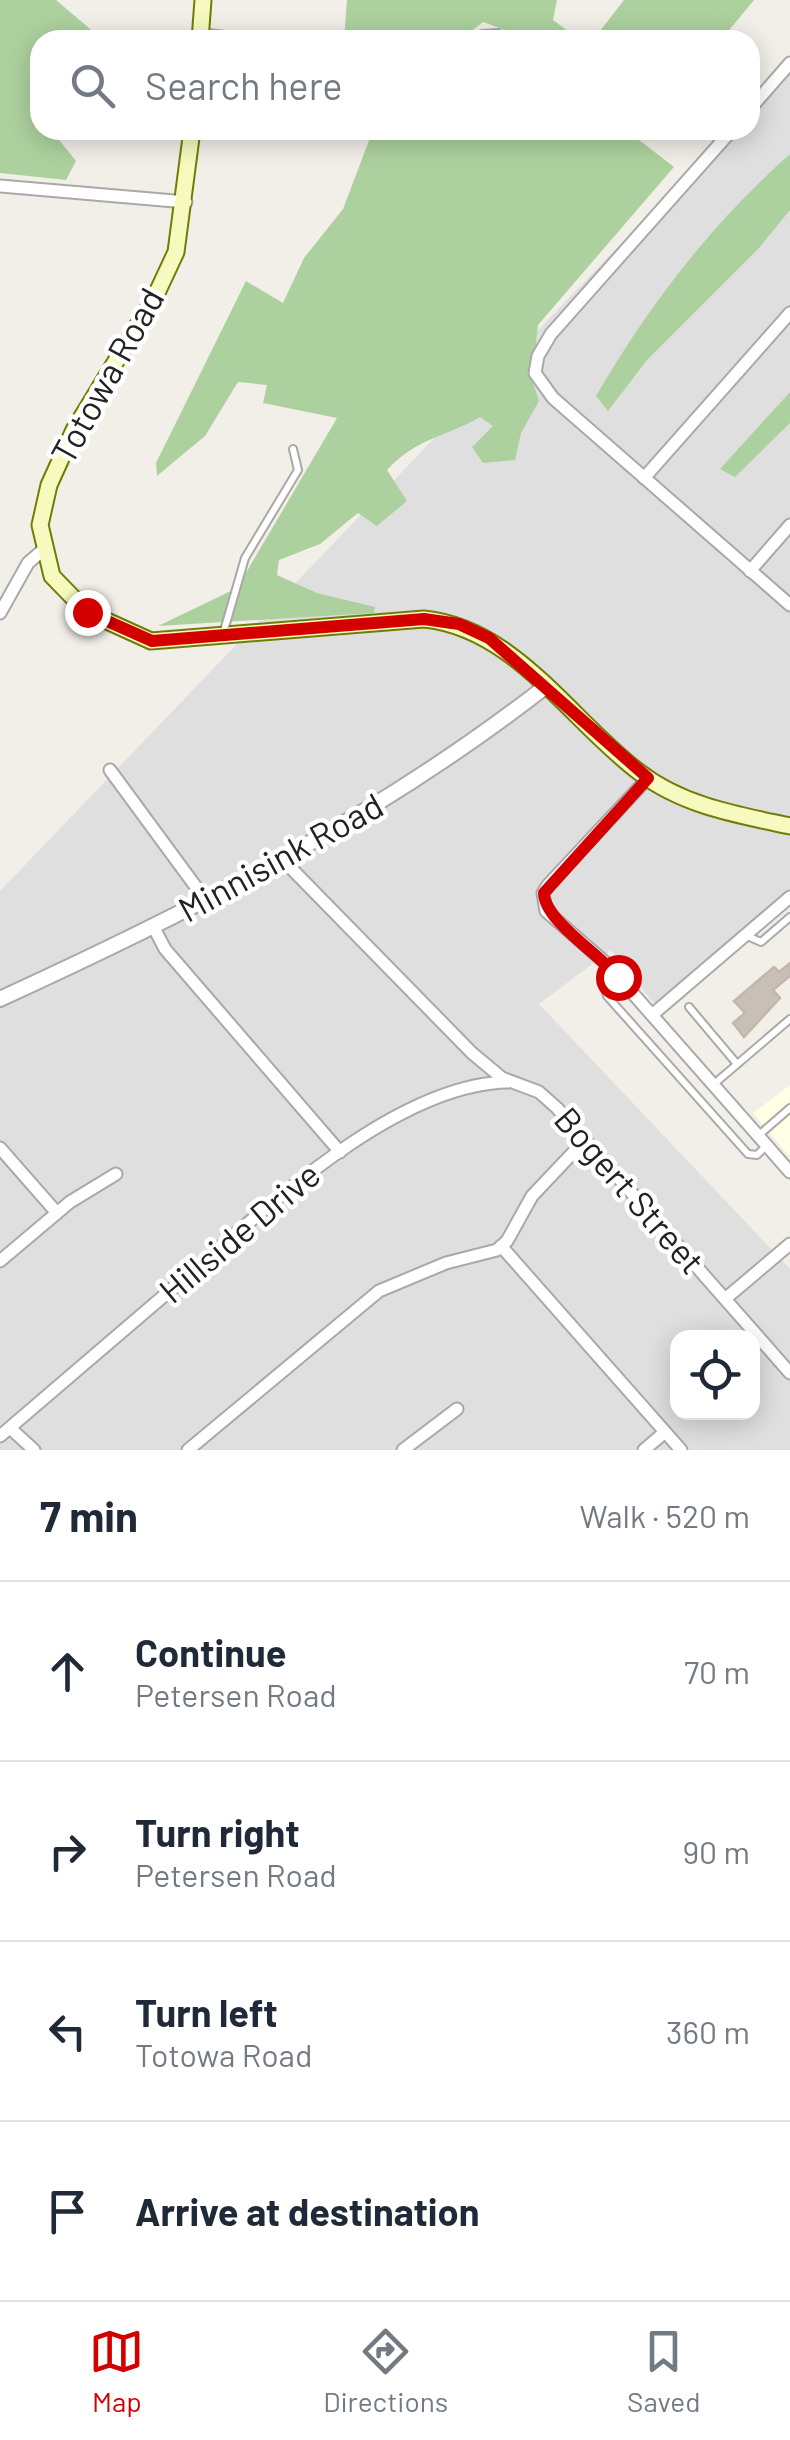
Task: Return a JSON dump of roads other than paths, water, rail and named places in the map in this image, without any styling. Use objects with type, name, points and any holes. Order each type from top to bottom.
[{"type":"main road","points":[[200,30],[203,0]]},
{"type":"main road","name":"Totowa Road","points":[[191,140],[186,202],[176,252],[155,298],[56,465],[42,508],[43,550],[52,576],[72,601],[141,639],[446,621],[489,638],[648,778],[686,800],[790,826]]},
{"type":"street","points":[[760,97],[790,62]]},
{"type":"street","points":[[723,140],[542,345],[535,374],[563,407],[790,605]]},
{"type":"street","points":[[0,186],[186,202]]},
{"type":"street","points":[[644,478],[790,313]]},
{"type":"street","points":[[750,571],[790,525]]},
{"type":"street","points":[[0,613],[28,563],[43,550]]},
{"type":"street","name":"Minnisink Road","points":[[0,999],[208,902],[284,860],[428,774],[545,687]]},
{"type":"street","points":[[110,770],[208,902]]},
{"type":"street","points":[[648,778],[544,893],[552,918],[587,944],[618,977],[790,1172]]},
{"type":"street","name":"Bogert Street","points":[[284,860],[472,1053],[508,1082],[548,1098],[790,1373]]},
{"type":"street","points":[[652,1015],[790,897]]},
{"type":"street","points":[[154,928],[165,949],[340,1152]]},
{"type":"street","name":"Hillside Drive","points":[[5,1432],[281,1196],[340,1152],[446,1092],[483,1082],[508,1082]]},
{"type":"street","points":[[188,1450],[379,1290],[446,1263],[486,1256],[501,1246],[532,1196],[585,1140]]},
{"type":"street","points":[[0,1148],[56,1213]]},
{"type":"street","points":[[0,1261],[56,1213],[116,1174]]},
{"type":"street","points":[[725,1299],[790,1244]]},
{"type":"street","points":[[501,1246],[680,1450]]},
{"type":"street","points":[[403,1450],[457,1408]]},
{"type":"street","points":[[5,1432],[34,1450]]},
{"type":"street","points":[[644,1450],[665,1432]]},
{"type":"lane","points":[[222,636],[245,558],[298,470],[293,449]]},
{"type":"lane","points":[[745,936],[761,942],[790,917]]},
{"type":"lane","points":[[618,977],[606,990],[606,996],[748,1154],[757,1155],[762,1141],[790,1108]]},
{"type":"lane","points":[[689,1007],[737,1064]]},
{"type":"lane","points":[[713,1084],[790,1019]]},
{"type":"lane","points":[[678,1076],[693,1062]]}]
